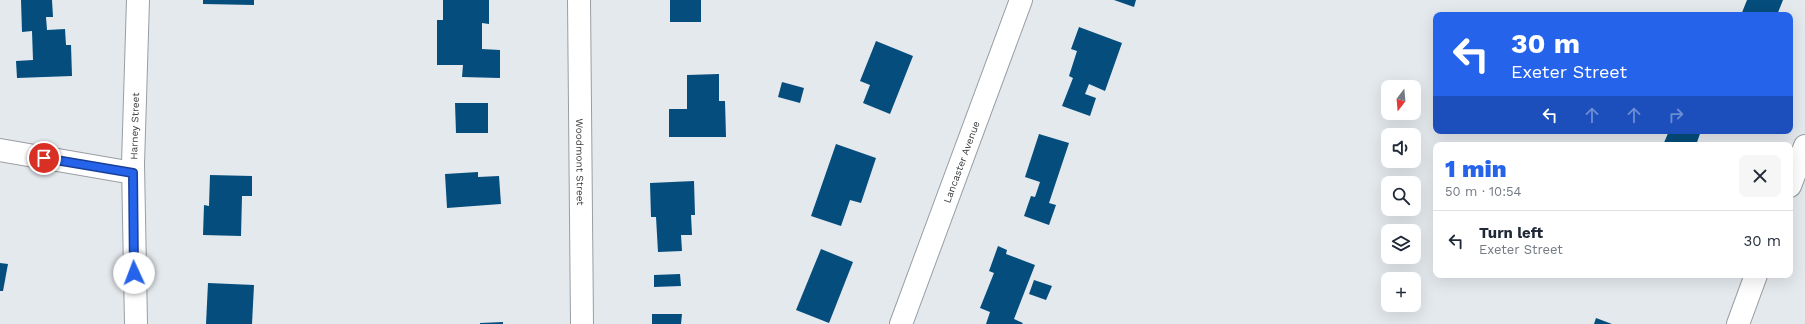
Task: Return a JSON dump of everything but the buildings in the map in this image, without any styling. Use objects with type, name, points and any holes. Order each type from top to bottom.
[{"type":"street","name":"Harney Street","points":[[136,324],[133,173],[138,0]]},
{"type":"street","name":"Woodmont Street","points":[[579,0],[582,324]]},
{"type":"street","name":"Lancaster Avenue","points":[[901,324],[1021,0]]},
{"type":"street","points":[[1793,178],[1805,146]]},
{"type":"street","points":[[0,150],[133,173]]},
{"type":"street","points":[[1738,324],[1755,278]]},
{"type":"route","points":[[44,158],[133,173],[134,273]]}]
